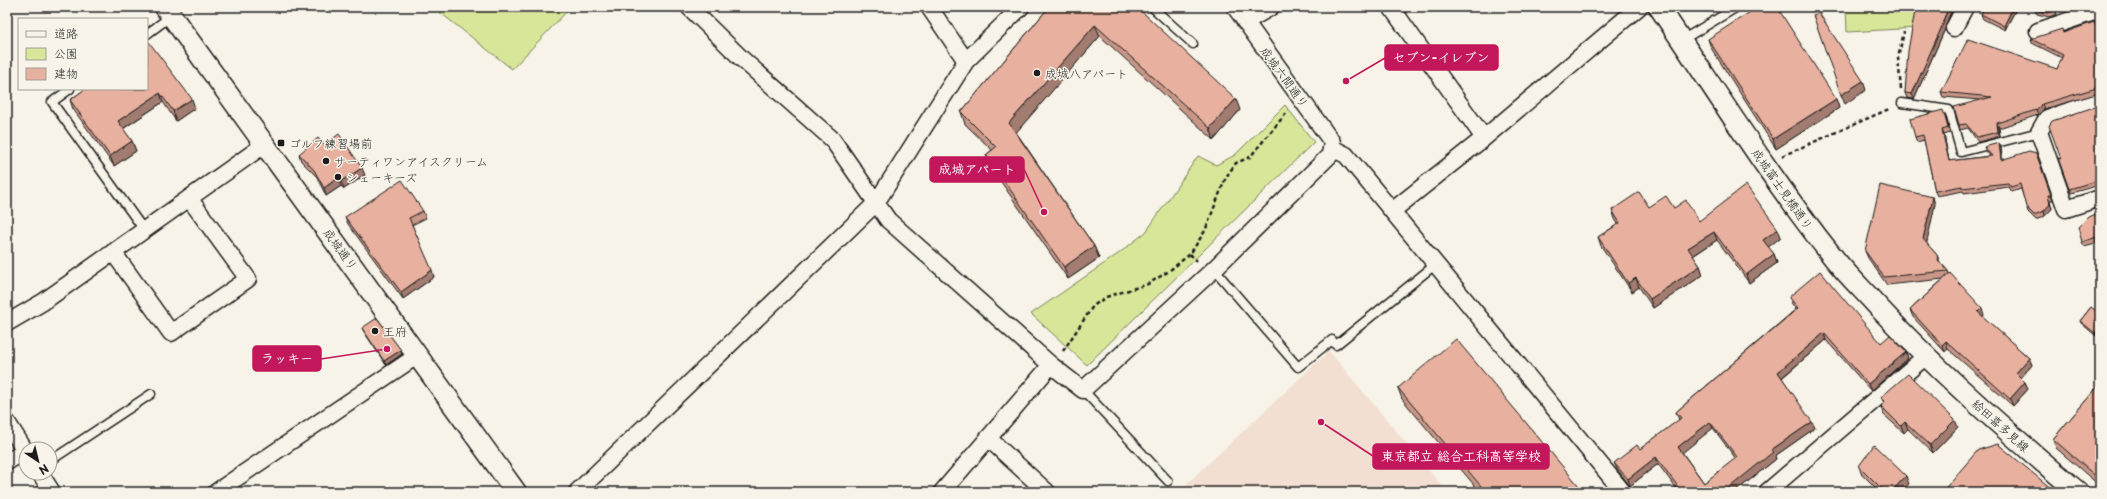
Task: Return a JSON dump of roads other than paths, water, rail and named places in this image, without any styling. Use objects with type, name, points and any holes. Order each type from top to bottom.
[{"type":"street","points":[[689,7],[742,59],[832,139],[888,220],[1056,359],[1083,390],[1214,269],[1330,154],[1332,148],[1346,154],[1623,492]]},
{"type":"street","points":[[929,7],[966,61]]},
{"type":"street","points":[[577,492],[876,203],[966,61],[1021,7]]},
{"type":"street","name":"成城六間通り","points":[[1235,7],[1244,22],[1332,142],[1332,148]]},
{"type":"street","points":[[1244,22],[1271,7]]},
{"type":"street","points":[[1391,7],[1484,138]]},
{"type":"street","points":[[1392,211],[1484,138],[1639,7]]},
{"type":"street","name":"成城富士見橋通り","points":[[1659,7],[1765,164],[1834,258],[1891,322],[1926,356]]},
{"type":"street","points":[[1954,28],[1965,7]]},
{"type":"street","points":[[2038,31],[2096,10]]},
{"type":"street","name":"成城通り","points":[[168,12],[516,492]]},
{"type":"street","points":[[2100,101],[2047,118],[2039,132],[2066,209],[2100,198]]},
{"type":"street","points":[[7,323],[43,302],[264,145]]},
{"type":"street","points":[[113,252],[171,333],[248,279],[189,198]]},
{"type":"street","points":[[216,492],[418,355]]},
{"type":"street","points":[[1767,492],[1926,356]]},
{"type":"street","name":"給田喜多見線","points":[[1926,356],[2004,429],[2078,492]]},
{"type":"street","points":[[942,492],[1056,359]]},
{"type":"street","points":[[7,422],[19,441]]},
{"type":"street","points":[[988,438],[1047,492]]},
{"type":"street","points":[[7,462],[18,456]]},
{"type":"street","points":[[45,481],[52,492]]},
{"type":"lane","points":[[1152,7],[1194,44]]},
{"type":"lane","points":[[1682,40],[1738,7]]},
{"type":"lane","points":[[148,33],[168,12]]},
{"type":"lane","points":[[69,90],[52,102],[144,230]]},
{"type":"lane","points":[[1902,103],[1949,110],[1961,152],[2039,132]]},
{"type":"lane","points":[[1214,269],[1298,367],[1332,340],[1336,345],[1436,264]]},
{"type":"lane","points":[[1083,390],[1168,481]]},
{"type":"lane","points":[[58,456],[151,394]]},
{"type":"place","name":"成城八アパート","points":[[1037,73]]},
{"type":"place","name":"セブン-イレブン","points":[[1346,81]]},
{"type":"place","name":"ゴルフ練習場前","points":[[281,143]]},
{"type":"place","name":"サーティワンアイスクリーム","points":[[326,161]]},
{"type":"place","name":"シェーキーズ","points":[[338,177]]},
{"type":"place","name":"成城アパート","points":[[1044,212]]},
{"type":"place","name":"王府","points":[[375,331]]},
{"type":"place","name":"ラッキー","points":[[387,349]]},
{"type":"place","name":"東京都立 総合工科高等学校","points":[[1321,422]]}]
